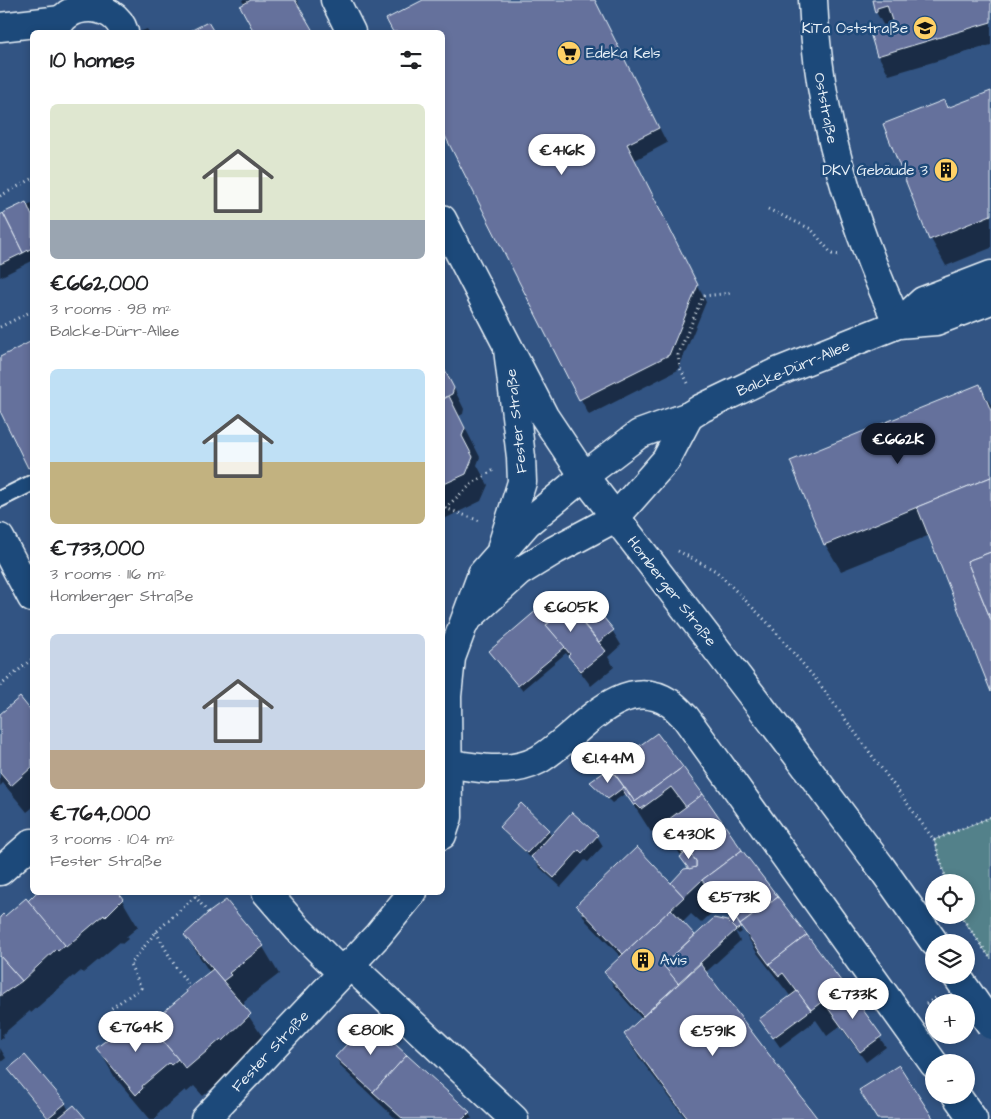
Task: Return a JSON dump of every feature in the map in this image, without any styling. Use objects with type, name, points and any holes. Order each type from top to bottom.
[{"type":"street","points":[[335,0],[351,30]]},
{"type":"street","name":"Oststraße","points":[[813,0],[818,70],[825,112],[840,170],[864,246],[898,324]]},
{"type":"street","points":[[0,28],[58,26],[78,6],[94,4],[112,12],[119,20],[123,30]]},
{"type":"street","name":"Homberger Straße","points":[[445,225],[544,416],[584,476],[786,740],[928,934]]},
{"type":"street","name":"Balcke-Dürr-Allee","points":[[898,324],[923,301],[991,275]]},
{"type":"street","name":"Balcke-Dürr-Allee","points":[[584,476],[639,434],[696,412],[775,373],[898,324],[936,321],[991,300]]},
{"type":"street","name":"Fester Straße","points":[[445,826],[448,817],[447,696],[451,658],[482,574],[504,540],[522,482],[521,457],[508,349]]},
{"type":"street","points":[[615,518],[666,460],[696,412]]},
{"type":"street","name":"Fester Straße","points":[[504,540],[584,476]]},
{"type":"street","name":"Fester Straße","points":[[464,622],[520,572],[555,550],[615,518]]},
{"type":"street","points":[[0,538],[30,594]]},
{"type":"street","points":[[447,763],[479,769],[509,768],[528,763],[543,756],[599,710],[617,701],[636,695],[653,696],[669,702],[686,718],[927,1054]]},
{"type":"street","points":[[0,871],[30,845]]},
{"type":"street","points":[[269,895],[298,929],[345,968],[514,1119]]},
{"type":"street","name":"Fester Straße","points":[[205,1119],[378,935],[411,895]]},
{"type":"street","points":[[962,984],[991,1024]]},
{"type":"street","points":[[962,1104],[973,1119]]},
{"type":"lane","points":[[0,499],[30,484]]},
{"type":"path","points":[[0,196],[30,181]]},
{"type":"path","points":[[768,210],[811,229],[832,254],[837,256],[864,246]]},
{"type":"path","points":[[696,412],[680,368],[678,355],[703,296],[732,293]]},
{"type":"path","points":[[0,327],[30,312]]},
{"type":"path","points":[[485,475],[445,508],[504,540]]},
{"type":"path","points":[[677,550],[716,571],[769,624],[818,682],[934,840],[945,874]]},
{"type":"path","points":[[0,686],[30,660]]},
{"type":"path","points":[[934,840],[991,817]]},
{"type":"path","points":[[113,1032],[110,1009],[141,988],[130,964],[156,932],[195,896],[208,912]]},
{"type":"path","points":[[966,924],[991,959]]},
{"type":"path","points":[[156,932],[175,966],[190,987]]},
{"type":"green space","points":[[991,817],[991,959],[966,924],[975,924],[975,874],[945,874],[934,840]]},
{"type":"building","points":[[251,0],[295,0],[312,30],[253,30],[240,6]]},
{"type":"building","points":[[423,0],[595,0],[659,128],[627,144],[698,285],[669,355],[579,400],[445,136],[445,30],[392,30],[386,19]]},
{"type":"building","name":"KiTa Oststraße","points":[[872,0],[991,0],[991,22],[877,56],[870,33],[893,24],[887,5],[877,8],[875,13]]},
{"type":"building","points":[[208,22],[213,30],[192,30]]},
{"type":"building","name":"DKV Gebäude 3","points":[[991,91],[991,215],[929,240],[883,124],[944,100],[947,108]]},
{"type":"building","points":[[26,202],[30,211],[30,249],[23,253],[3,213]]},
{"type":"building","points":[[3,213],[23,253],[0,264],[0,215]]},
{"type":"building","points":[[30,342],[30,467],[28,468],[0,411],[0,357]]},
{"type":"building","points":[[445,371],[454,388],[452,394],[445,398]]},
{"type":"building","points":[[980,384],[991,411],[991,477],[824,545],[790,461]]},
{"type":"building","points":[[449,396],[465,428],[462,436],[473,457],[466,474],[445,484],[445,398]]},
{"type":"building","points":[[991,477],[991,552],[967,561],[991,620],[991,692],[917,507]]},
{"type":"building","points":[[991,552],[991,620],[967,561]]},
{"type":"building","points":[[557,593],[606,651],[581,671],[568,656],[570,654],[546,625],[550,622],[538,609]]},
{"type":"building","points":[[588,599],[614,630],[599,642],[573,611]]},
{"type":"building","points":[[538,609],[550,622],[546,625],[565,647],[518,686],[489,651]]},
{"type":"building","points":[[20,697],[30,710],[30,769],[11,786],[0,773],[0,714]]},
{"type":"building","points":[[657,733],[683,767],[635,802],[610,767]]},
{"type":"building","points":[[683,767],[703,794],[686,807],[671,787],[641,809],[636,804],[634,806],[622,789],[624,787],[635,802]]},
{"type":"building","points":[[610,768],[624,787],[608,799],[590,782]]},
{"type":"building","points":[[703,794],[742,850],[702,880],[684,897],[671,883],[684,869],[696,867],[696,861],[688,851],[683,854],[661,825]]},
{"type":"building","points":[[521,803],[549,830],[527,853],[499,827]]},
{"type":"building","points":[[572,812],[598,835],[582,853],[579,850],[554,878],[531,857]]},
{"type":"building","points":[[637,847],[684,897],[623,954],[576,905]]},
{"type":"building","points":[[742,850],[778,897],[740,925],[726,903],[721,905],[702,880]]},
{"type":"building","points":[[688,851],[696,861],[696,867],[689,869],[680,857]]},
{"type":"building","points":[[34,895],[120,895],[123,899],[105,917],[104,915],[66,947],[28,901]]},
{"type":"building","points":[[778,897],[807,935],[769,964],[740,925]]},
{"type":"building","points":[[26,898],[65,945],[58,951],[56,949],[22,981],[0,956],[0,917],[3,914],[5,916]]},
{"type":"building","points":[[226,900],[264,946],[229,973],[231,975],[223,981],[184,935],[208,913]]},
{"type":"building","name":"Avis","points":[[671,909],[695,935],[663,965],[679,983],[643,1016],[604,972]]},
{"type":"building","points":[[734,916],[741,927],[736,930],[727,921]]},
{"type":"building","points":[[714,918],[727,921],[736,930],[678,983],[663,965]]},
{"type":"building","points":[[807,935],[844,985],[811,1010],[783,973],[779,976],[769,964]]},
{"type":"building","points":[[0,956],[22,981],[0,996]]},
{"type":"building","points":[[701,963],[818,1119],[688,1119],[624,1034]]},
{"type":"building","points":[[213,969],[251,1014],[223,1041],[221,1039],[186,1069],[149,1024],[187,992],[186,990]]},
{"type":"building","points":[[847,988],[882,1036],[860,1052],[825,1004]]},
{"type":"building","points":[[797,991],[811,1010],[773,1038],[759,1019]]},
{"type":"building","points":[[139,1013],[178,1059],[171,1065],[169,1063],[142,1086],[143,1088],[136,1095],[96,1048],[109,1038],[108,1036]]},
{"type":"building","points":[[369,1020],[407,1055],[373,1092],[335,1057]]},
{"type":"building","points":[[25,1055],[66,1103],[48,1118],[8,1069]]},
{"type":"building","points":[[407,1055],[470,1112],[463,1119],[403,1119],[373,1092]]},
{"type":"building","points":[[899,1065],[932,1119],[877,1119],[859,1090]]},
{"type":"building","points":[[74,1105],[86,1119],[57,1119]]},
{"type":"place","name":"KiTa Oststraße","points":[[925,28]]},
{"type":"place","name":"Edeka Kels","points":[[569,53]]},
{"type":"place","name":"DKV Gebäude 3","points":[[946,170]]},
{"type":"place","name":"Avis","points":[[643,960]]}]
